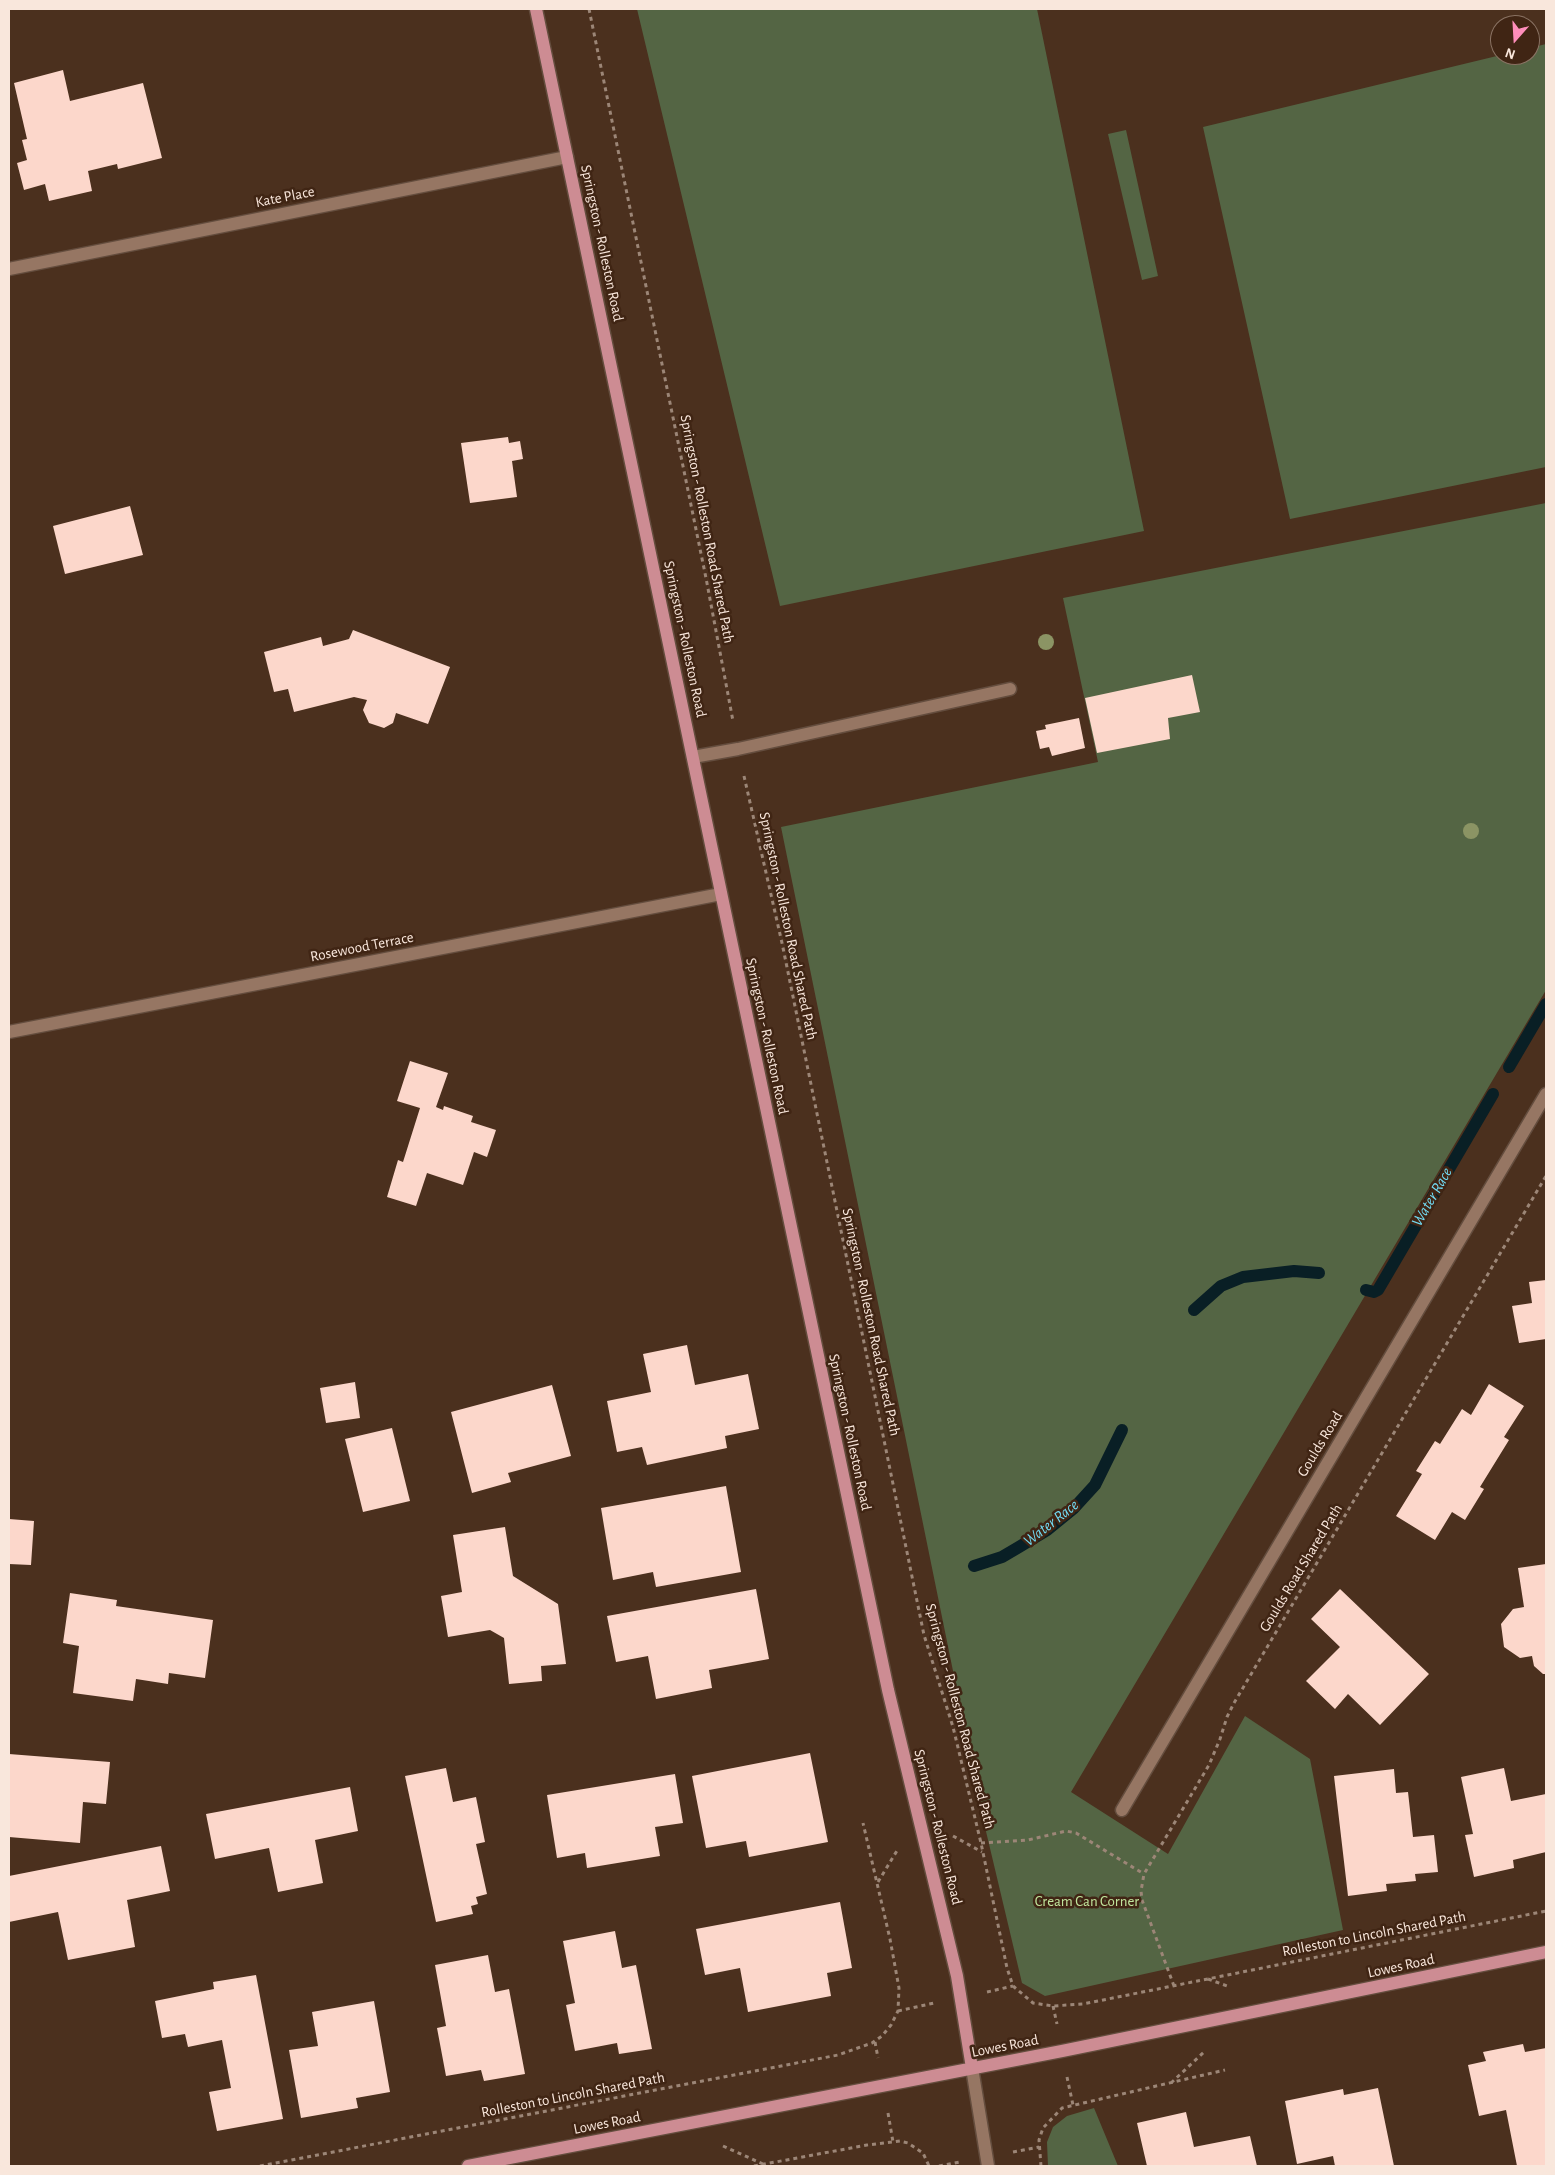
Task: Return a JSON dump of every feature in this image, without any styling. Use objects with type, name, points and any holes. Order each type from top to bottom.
[{"type":"main road","name":"Springston - Rolleston Road","points":[[536,9],[888,1690],[957,1976],[972,2068]]},
{"type":"main road","name":"Lowes Road","points":[[468,2166],[1358,1992],[1546,1952]]},
{"type":"street","name":"Kate Place","points":[[9,269],[567,157]]},
{"type":"street","points":[[693,757],[738,749],[1010,689]]},
{"type":"street","name":"Rosewood Terrace","points":[[9,1032],[721,894]]},
{"type":"street","name":"Goulds Road","points":[[1122,1810],[1546,1094]]},
{"type":"street","points":[[972,2068],[988,2166]]},
{"type":"path","name":"Springston - Rolleston Road Shared Path","points":[[589,9],[706,578],[738,749],[782,943],[924,1635],[953,1726],[981,1843],[1007,1968],[1013,1986]]},
{"type":"path","name":"Goulds Road Shared Path","points":[[1174,1986],[1142,1900],[1141,1891],[1144,1874],[1209,1765],[1234,1703],[1546,1176]]},
{"type":"path","points":[[864,1823],[878,1883],[898,1988],[898,2011],[891,2025],[875,2041],[878,2054]]},
{"type":"path","name":"Springston - Rolleston Road Shared Path","points":[[981,1843],[1028,1840],[1066,1831],[1076,1833],[1144,1874]]},
{"type":"path","name":"Springston - Rolleston Road Shared Path","points":[[974,1847],[983,1852]]},
{"type":"path","points":[[878,1883],[888,1864]]},
{"type":"path","name":"Rolleston to Lincoln Shared Path","points":[[1053,2006],[1083,2004],[1546,1911]]},
{"type":"path","points":[[1207,1979],[1223,1985]]},
{"type":"path","points":[[1005,1988],[1013,1986],[1033,2004],[1053,2006],[1055,2013]]},
{"type":"path","points":[[898,2011],[916,2007]]},
{"type":"path","name":"Rolleston to Lincoln Shared Path","points":[[260,2166],[838,2055],[860,2049],[875,2041]]},
{"type":"path","points":[[1041,2166],[1039,2147],[1043,2128],[1062,2108],[1225,2070]]},
{"type":"path","points":[[1170,2084],[1180,2074]]},
{"type":"path","points":[[1072,2098],[1073,2105]]},
{"type":"path","points":[[892,2133],[893,2142]]},
{"type":"path","points":[[754,2166],[893,2142],[908,2143],[915,2147],[923,2153],[929,2166]]},
{"type":"path","points":[[1030,2148],[1039,2147]]},
{"type":"path","points":[[750,2158],[764,2164]]},
{"type":"green space","points":[[637,9],[1037,9],[1144,531],[780,606]]},
{"type":"green space","points":[[1546,44],[1546,467],[1290,519],[1203,127],[1490,58],[1490,65],[1540,65],[1540,46]]},
{"type":"green space","points":[[1126,130],[1158,276],[1142,280],[1108,134]]},
{"type":"green space","name":"Cream Can Corner","points":[[1546,503],[1546,990],[1071,1792],[1168,1854],[1245,1716],[1310,1759],[1343,1930],[1045,1996],[1022,1983],[984,1823],[781,827],[1098,762],[1063,598]]},
{"type":"green space","points":[[1094,2108],[1118,2166],[1048,2166],[1047,2142],[1053,2127],[1067,2116]]},
{"type":"building","points":[[63,70],[70,101],[143,83],[162,158],[118,169],[117,164],[88,171],[92,191],[49,201],[45,184],[24,190],[17,163],[27,160],[22,140],[27,139],[14,83]]},
{"type":"building","points":[[508,437],[509,443],[520,441],[523,459],[512,461],[517,497],[470,503],[461,443]]},
{"type":"building","points":[[130,506],[143,555],[65,574],[53,526]]},
{"type":"building","points":[[353,630],[450,667],[428,724],[396,713],[393,723],[384,728],[369,723],[363,710],[367,700],[354,697],[294,712],[288,689],[274,692],[264,652],[321,637],[323,646],[349,639]]},
{"type":"building","points":[[1192,675],[1200,712],[1168,718],[1170,739],[1097,753],[1085,698]]},
{"type":"building","points":[[1079,718],[1085,748],[1052,756],[1049,747],[1040,749],[1036,731],[1046,729],[1045,725]]},
{"type":"building","points":[[410,1061],[448,1073],[436,1107],[443,1110],[444,1106],[473,1116],[471,1122],[496,1130],[487,1157],[474,1152],[463,1185],[427,1173],[416,1206],[387,1197],[398,1160],[403,1162],[420,1108],[397,1101]]},
{"type":"building","points":[[1546,1280],[1546,1339],[1519,1343],[1512,1306],[1532,1303],[1529,1282]]},
{"type":"building","points":[[687,1345],[695,1385],[748,1374],[759,1429],[725,1436],[727,1448],[647,1465],[642,1447],[617,1452],[607,1401],[651,1392],[643,1354]]},
{"type":"building","points":[[355,1382],[360,1418],[326,1423],[320,1388]]},
{"type":"building","points":[[1489,1384],[1524,1406],[1504,1437],[1509,1440],[1480,1487],[1484,1489],[1465,1520],[1452,1512],[1435,1540],[1396,1516],[1422,1474],[1416,1471],[1435,1441],[1440,1444],[1462,1409],[1471,1415]]},
{"type":"building","points":[[552,1385],[571,1456],[508,1473],[511,1482],[472,1493],[451,1412]]},
{"type":"building","points":[[392,1428],[410,1501],[363,1512],[345,1439]]},
{"type":"building","points":[[726,1486],[741,1572],[656,1587],[653,1572],[613,1580],[601,1508]]},
{"type":"building","points":[[9,1519],[34,1521],[31,1565],[9,1564]]},
{"type":"building","points":[[505,1527],[513,1576],[558,1604],[566,1664],[541,1666],[542,1681],[509,1684],[504,1638],[490,1630],[448,1637],[441,1596],[462,1592],[453,1535]]},
{"type":"building","points":[[1546,1564],[1546,1674],[1543,1674],[1534,1666],[1532,1656],[1520,1658],[1504,1647],[1501,1624],[1513,1609],[1524,1607],[1518,1568]]},
{"type":"building","points":[[756,1589],[769,1659],[709,1670],[712,1688],[656,1699],[648,1656],[616,1662],[607,1616]]},
{"type":"building","points":[[1340,1589],[1429,1674],[1380,1725],[1348,1694],[1335,1709],[1306,1681],[1340,1647],[1311,1619]]},
{"type":"building","points":[[70,1593],[117,1600],[116,1606],[213,1620],[205,1678],[169,1673],[168,1684],[136,1679],[133,1701],[73,1693],[79,1646],[63,1643]]},
{"type":"building","points":[[810,1753],[828,1842],[749,1857],[746,1841],[706,1848],[692,1776]]},
{"type":"building","points":[[9,1754],[110,1762],[106,1804],[83,1802],[80,1843],[9,1837]]},
{"type":"building","points":[[446,1768],[453,1802],[476,1797],[485,1842],[476,1844],[487,1894],[476,1897],[478,1904],[471,1906],[473,1914],[436,1922],[405,1776]]},
{"type":"building","points":[[1504,1768],[1511,1801],[1546,1794],[1546,1852],[1513,1860],[1514,1868],[1474,1877],[1465,1835],[1473,1834],[1461,1777]]},
{"type":"building","points":[[1394,1769],[1396,1793],[1408,1792],[1413,1837],[1434,1835],[1438,1872],[1415,1874],[1416,1881],[1386,1884],[1387,1891],[1348,1896],[1334,1776]]},
{"type":"building","points":[[675,1774],[683,1823],[655,1827],[660,1856],[587,1868],[585,1853],[557,1858],[547,1795]]},
{"type":"building","points":[[350,1787],[358,1831],[315,1840],[323,1883],[278,1892],[269,1848],[215,1859],[206,1814]]},
{"type":"building","points":[[161,1846],[170,1891],[127,1900],[135,1947],[68,1960],[58,1912],[9,1922],[9,1876]]},
{"type":"building","points":[[840,1902],[852,1968],[827,1973],[831,1996],[748,2012],[740,1968],[705,1975],[696,1929]]},
{"type":"building","points":[[615,1931],[622,1968],[636,1965],[652,2049],[619,2054],[617,2043],[575,2051],[566,2005],[575,2003],[563,1941]]},
{"type":"building","points":[[488,1955],[495,1992],[509,1989],[525,2074],[484,2081],[481,2070],[446,2076],[437,2028],[446,2026],[435,1965]]},
{"type":"building","points":[[256,1975],[283,2119],[217,2131],[209,2092],[231,2088],[222,2040],[188,2047],[185,2034],[162,2038],[155,2001],[214,1989],[213,1982]]},
{"type":"building","points":[[374,2001],[390,2092],[356,2098],[358,2108],[301,2118],[289,2050],[318,2046],[312,2012]]},
{"type":"building","points":[[1523,2044],[1525,2052],[1546,2048],[1546,2166],[1517,2166],[1506,2110],[1479,2116],[1468,2065],[1486,2061],[1483,2052]]},
{"type":"building","points":[[1378,2088],[1394,2166],[1335,2166],[1333,2156],[1297,2164],[1285,2101],[1343,2089],[1344,2095]]},
{"type":"building","points":[[1186,2112],[1194,2147],[1250,2136],[1257,2166],[1147,2166],[1137,2123]]},
{"type":"waterway","name":"Water Race","points":[[1509,1067],[1546,1004]]},
{"type":"waterway","name":"Water Race","points":[[1366,1290],[1374,1292],[1378,1290],[1493,1094]]},
{"type":"waterway","name":"Water Race","points":[[1194,1310],[1221,1286],[1243,1277],[1294,1271],[1319,1273]]},
{"type":"waterway","name":"Water Race","points":[[974,1566],[1002,1557],[1047,1530],[1074,1508],[1095,1485],[1122,1430]]}]
